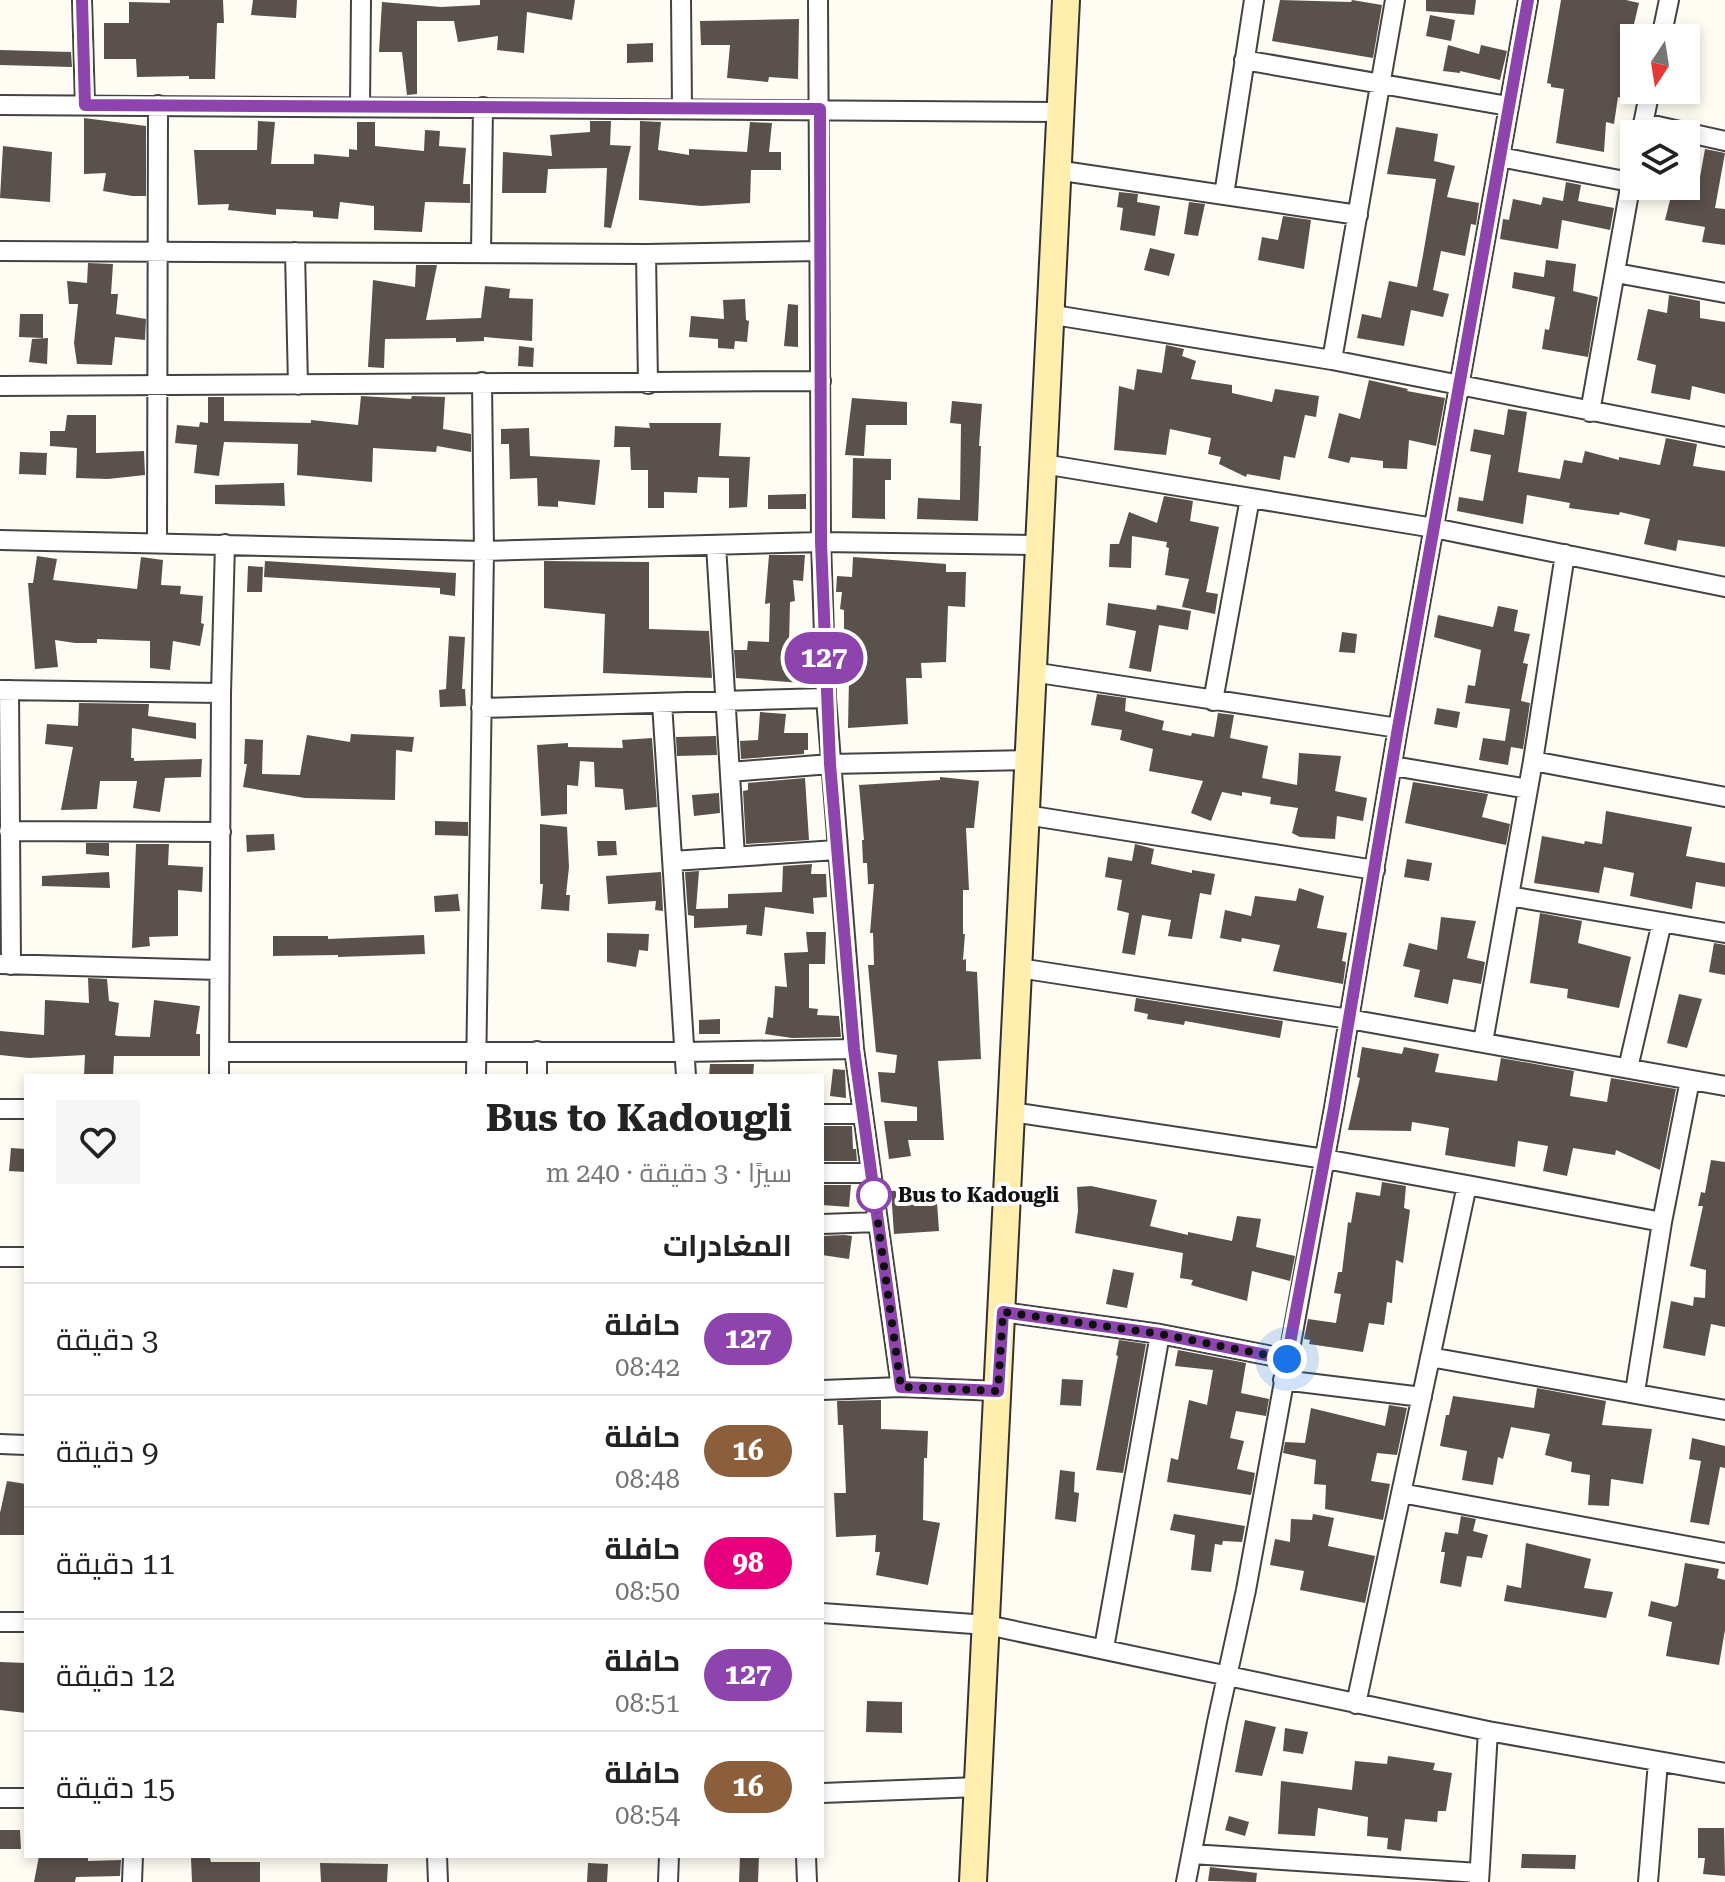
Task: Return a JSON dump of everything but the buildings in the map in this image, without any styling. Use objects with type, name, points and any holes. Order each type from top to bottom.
[{"type":"main road","points":[[973,1882],[1003,1312],[1048,314],[1066,0]]},
{"type":"street","points":[[82,0],[85,105]]},
{"type":"street","points":[[360,106],[361,0]]},
{"type":"street","points":[[681,0],[682,107]]},
{"type":"street","points":[[818,0],[821,542],[826,698],[854,1049],[901,1387]]},
{"type":"street","points":[[1224,195],[1254,0]]},
{"type":"street","points":[[1332,360],[1395,0]]},
{"type":"street","points":[[1186,1882],[1246,1590],[1325,1159],[1398,728],[1528,0]]},
{"type":"street","points":[[1664,24],[1669,0]]},
{"type":"street","points":[[1244,60],[1508,106]]},
{"type":"street","points":[[0,105],[682,107],[1059,112]]},
{"type":"street","points":[[157,542],[158,105]]},
{"type":"street","points":[[481,253],[483,107]]},
{"type":"street","points":[[1700,137],[1725,141]]},
{"type":"street","points":[[1500,157],[1620,172]]},
{"type":"street","points":[[1056,170],[1358,215]]},
{"type":"street","points":[[1590,412],[1628,200]]},
{"type":"street","points":[[0,251],[646,254],[819,251]]},
{"type":"street","points":[[295,252],[298,385]]},
{"type":"street","points":[[646,254],[648,384]]},
{"type":"street","points":[[1616,273],[1725,293]]},
{"type":"street","points":[[1048,314],[1460,383],[1590,412],[1725,437]]},
{"type":"street","points":[[0,386],[821,381]]},
{"type":"street","points":[[476,1074],[484,551],[482,382]]},
{"type":"street","points":[[1043,464],[1434,528],[1725,587]]},
{"type":"street","points":[[1213,701],[1250,498]]},
{"type":"street","points":[[0,540],[484,551],[821,542],[1038,545]]},
{"type":"street","points":[[219,1074],[225,544]]},
{"type":"street","points":[[716,545],[735,857]]},
{"type":"street","points":[[1483,1042],[1533,761],[1565,554]]},
{"type":"street","points":[[1032,672],[1398,728]]},
{"type":"street","points":[[219,970],[5,964],[9,831],[5,690],[221,693]]},
{"type":"street","points":[[481,708],[826,698]]},
{"type":"street","points":[[662,703],[686,1074]]},
{"type":"street","points":[[730,772],[830,764],[1028,760]]},
{"type":"street","points":[[1533,761],[1725,797]]},
{"type":"street","points":[[1393,766],[1528,789]]},
{"type":"street","points":[[1026,815],[1375,870]]},
{"type":"street","points":[[9,831],[221,832]]},
{"type":"street","points":[[673,861],[836,850]]},
{"type":"street","points":[[1509,896],[1725,933]]},
{"type":"street","points":[[1628,1068],[1662,922]]},
{"type":"street","points":[[1019,968],[1349,1019],[1725,1086]]},
{"type":"street","points":[[220,1052],[854,1049]]},
{"type":"street","points":[[537,1051],[537,1074]]},
{"type":"street","points":[[1635,1392],[1662,1222],[1690,1080]]},
{"type":"street","points":[[0,1109],[24,1109]]},
{"type":"street","points":[[1012,1112],[1325,1159],[1662,1222]]},
{"type":"street","points":[[824,1114],[863,1114]]},
{"type":"street","points":[[824,1173],[871,1173]]},
{"type":"street","points":[[1356,1704],[1467,1185]]},
{"type":"street","points":[[824,1224],[878,1222]]},
{"type":"street","points":[[0,1257],[24,1257]]},
{"type":"street","points":[[1003,1312],[1160,1334],[1287,1359]]},
{"type":"street","points":[[1104,1648],[1160,1334]]},
{"type":"street","points":[[1430,1357],[1725,1410]]},
{"type":"street","points":[[1283,1380],[1422,1397]]},
{"type":"street","points":[[824,1390],[901,1387],[998,1391]]},
{"type":"street","points":[[0,1444],[24,1445]]},
{"type":"street","points":[[1401,1493],[1725,1553]]},
{"type":"street","points":[[824,1613],[987,1625],[1488,1731],[1658,1762],[1724,1767]]},
{"type":"street","points":[[0,1622],[24,1622]]},
{"type":"street","points":[[1192,1854],[1479,1878],[1488,1731]]},
{"type":"street","points":[[1648,1882],[1658,1762]]},
{"type":"street","points":[[824,1793],[978,1787]]},
{"type":"street","points":[[0,1798],[24,1798]]},
{"type":"street","points":[[132,1882],[133,1858]]},
{"type":"street","points":[[437,1858],[438,1882]]},
{"type":"street","points":[[668,1882],[669,1858]]},
{"type":"street","points":[[806,1858],[807,1882]]},
{"type":"bus line","name":"127","points":[[82,0],[85,105],[820,109],[821,542],[826,698],[851,1021],[863,1114],[901,1387],[998,1391],[1003,1312],[1160,1334],[1287,1359],[1334,1108],[1398,728],[1528,0]]},
{"type":"place","name":"Bus to Kadougli","points":[[874,1195]]},
{"type":"route","points":[[874,1195],[901,1387],[998,1391],[1003,1312],[1160,1334],[1287,1359]]}]
